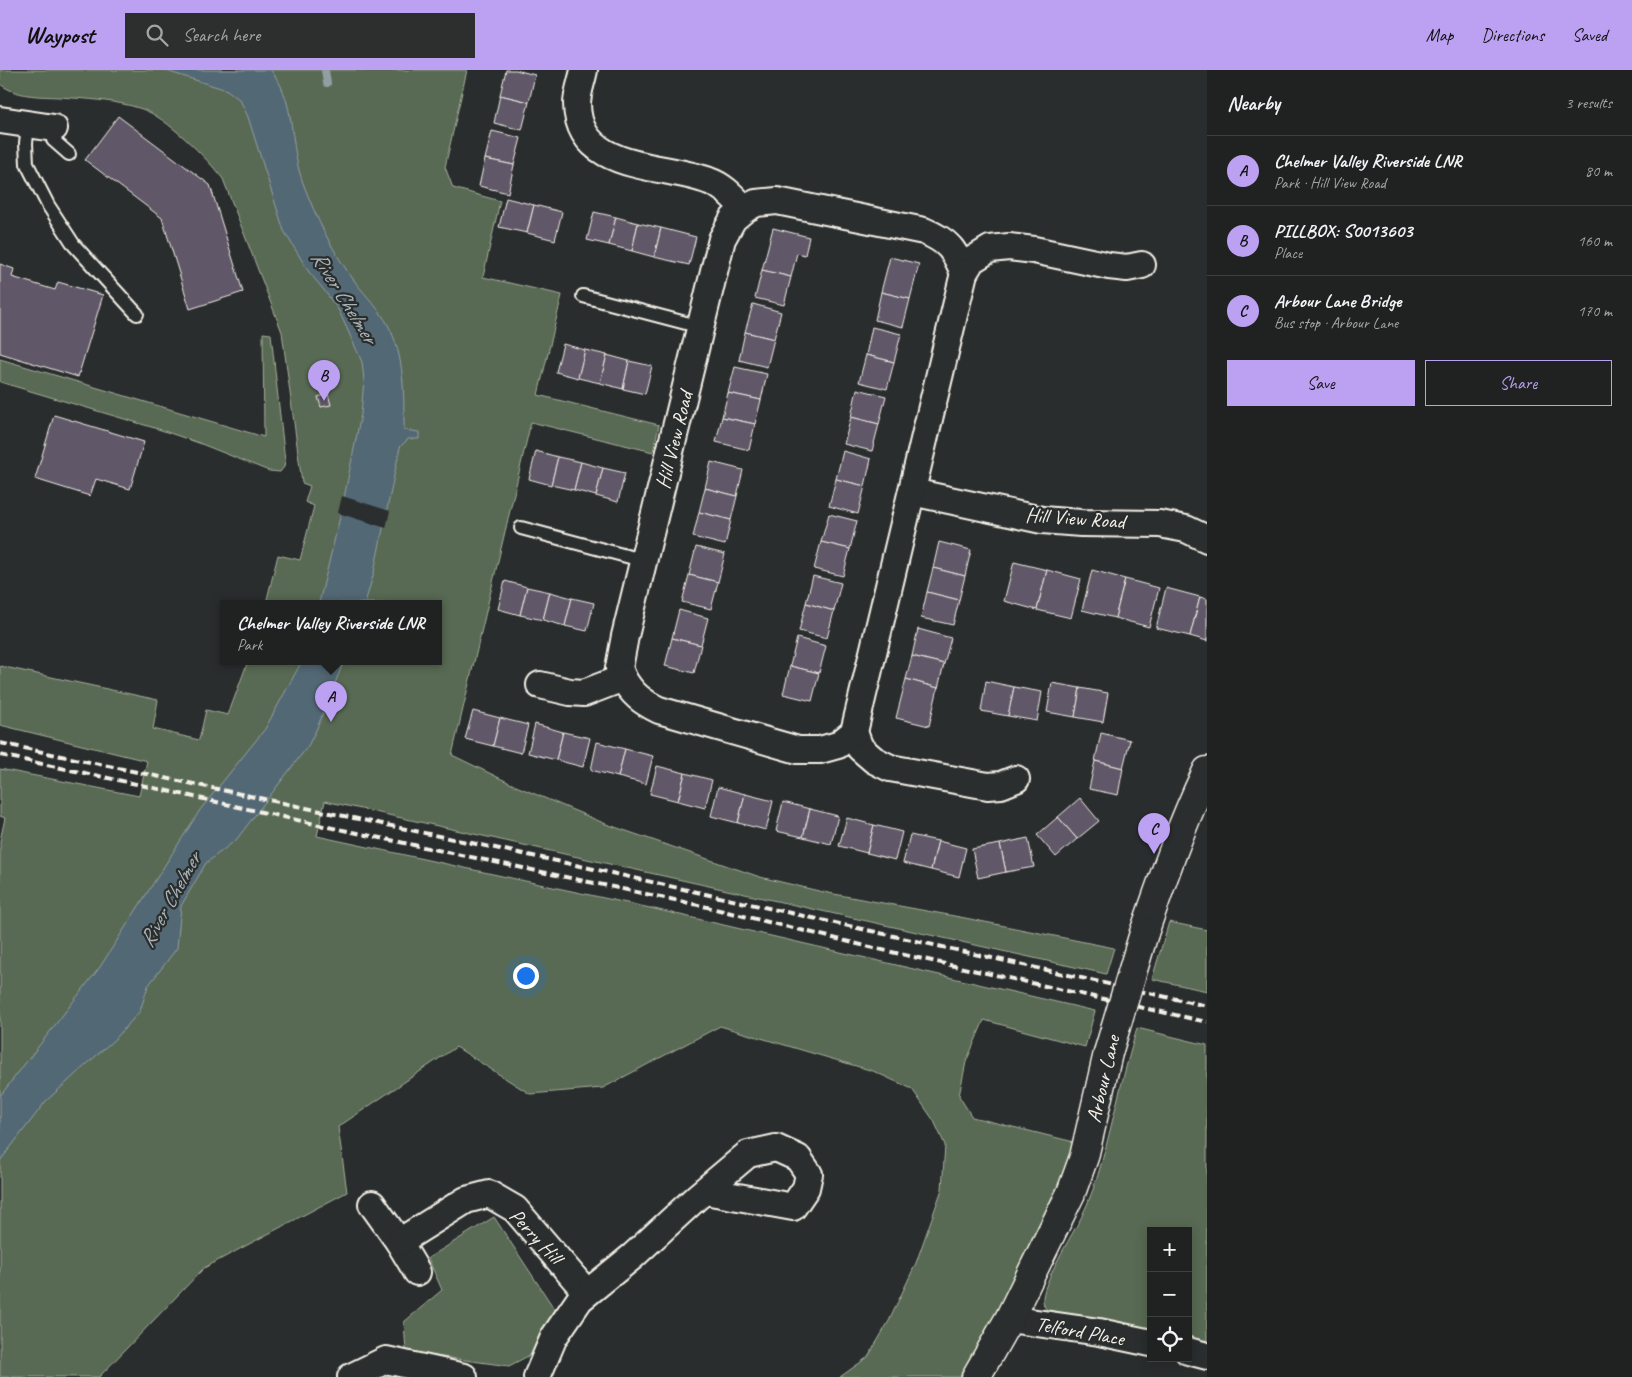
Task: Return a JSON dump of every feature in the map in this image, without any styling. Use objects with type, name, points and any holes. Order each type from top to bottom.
[{"type":"street","points":[[584,70],[577,101],[578,122],[588,141],[605,154],[627,162],[710,181],[723,188],[745,209]]},
{"type":"street","points":[[0,120],[41,127]]},
{"type":"street","name":"Hill View Road","points":[[623,678],[620,659],[722,239],[733,219],[756,202],[777,201],[924,231],[939,237],[955,252],[964,273]]},
{"type":"street","points":[[1016,779],[1001,785],[988,786],[890,768],[874,760],[860,748],[854,732],[921,448],[964,273],[972,260],[990,249],[1009,246],[1109,266],[1127,268],[1142,265]]},
{"type":"street","name":"Hill View Road","points":[[912,492],[1042,520],[1081,523],[1160,524],[1186,529],[1207,539]]},
{"type":"street","points":[[540,684],[570,692],[584,693],[623,678],[629,690],[642,702],[659,710],[798,750],[820,750],[838,746],[854,732]]},
{"type":"street","name":"Arbour Lane","points":[[976,1377],[1009,1319],[1061,1214],[1084,1157],[1108,1053],[1144,933],[1164,873],[1192,802],[1207,771]]},
{"type":"street","points":[[537,1377],[554,1337],[580,1299],[633,1256],[705,1190]]},
{"type":"street","name":"Perry Hill","points":[[400,1242],[466,1200],[489,1194],[514,1209],[587,1294]]},
{"type":"street","points":[[372,1204],[400,1242],[416,1272]]},
{"type":"street","name":"Telford Place","points":[[1009,1319],[1099,1332],[1147,1343]]},
{"type":"street","points":[[352,1377],[386,1360],[464,1377]]},
{"type":"lane","points":[[70,154],[41,127],[26,143],[28,164],[48,205],[74,245],[137,314]]},
{"type":"lane","points":[[583,296],[701,327]]},
{"type":"lane","points":[[520,528],[645,561]]},
{"type":"green space","points":[[0,70],[467,70],[445,167],[453,188],[500,201],[483,277],[562,295],[538,395],[659,425],[653,452],[531,422],[452,755],[516,786],[606,824],[760,877],[823,892],[1114,948],[1106,974],[325,801],[317,836],[650,908],[1095,1011],[1085,1047],[984,1020],[966,1062],[959,1096],[972,1117],[1074,1142],[1069,1161],[999,1307],[960,1377],[840,1377],[868,1357],[889,1321],[916,1263],[942,1189],[945,1145],[934,1121],[912,1089],[873,1071],[720,1026],[603,1088],[530,1094],[456,1047],[338,1127],[347,1192],[204,1268],[99,1377],[0,1377],[0,841],[5,818],[0,816],[0,769],[139,796],[147,761],[0,725],[0,666],[158,700],[153,729],[199,740],[206,710],[228,715],[247,665],[442,665],[442,600],[267,600],[278,555],[300,560],[314,506],[305,502],[310,486],[302,483],[282,332],[223,179],[185,139],[152,113],[132,106],[111,102],[21,94],[0,84]]},
{"type":"green space","points":[[263,333],[271,334],[285,461],[284,467],[280,472],[269,471],[158,429],[0,382],[0,359],[264,437]]},
{"type":"green space","points":[[1169,922],[1207,930],[1207,991],[1152,979]]},
{"type":"green space","points":[[1137,1028],[1207,1045],[1207,1340],[1192,1341],[1192,1227],[1147,1227],[1147,1329],[1051,1313],[1043,1303],[1044,1294],[1052,1272],[1081,1218],[1093,1190]]},
{"type":"green space","points":[[494,1217],[557,1313],[532,1354],[509,1366],[406,1352],[404,1322],[442,1290],[428,1258]]},
{"type":"water","name":"River Chelmer","points":[[163,70],[271,70],[281,86],[289,109],[299,171],[319,222],[340,260],[388,325],[398,350],[402,376],[404,430],[419,432],[419,439],[408,439],[400,447],[374,572],[366,600],[320,600],[341,513],[361,414],[364,380],[362,362],[339,311],[309,272],[284,231],[248,117],[240,100],[227,90]]},
{"type":"water","name":"River Chelmer","points":[[300,665],[342,665],[308,746],[236,840],[206,863],[181,906],[177,948],[148,986],[140,1011],[117,1037],[46,1101],[0,1161],[0,1096],[100,967],[200,810],[265,729]]},
{"type":"pier","points":[[342,496],[390,511],[386,528],[338,513]]},
{"type":"building","points":[[506,70],[516,70],[535,75],[529,102],[500,95]]},
{"type":"building","points":[[500,95],[529,102],[522,130],[494,123]]},
{"type":"building","points":[[118,116],[210,185],[243,292],[190,309],[162,218],[85,160]]},
{"type":"building","points":[[492,131],[521,138],[514,165],[485,159]]},
{"type":"building","points":[[485,159],[514,165],[508,193],[479,186]]},
{"type":"building","points":[[506,198],[534,205],[527,233],[499,227]]},
{"type":"building","points":[[534,205],[562,212],[555,240],[527,233]]},
{"type":"building","points":[[594,212],[616,217],[609,245],[587,240]]},
{"type":"building","points":[[616,217],[638,223],[632,251],[609,245]]},
{"type":"building","points":[[638,223],[661,228],[654,257],[632,251]]},
{"type":"building","points":[[661,228],[696,237],[689,265],[654,257]]},
{"type":"building","points":[[773,228],[809,237],[805,255],[797,253],[791,277],[762,270]]},
{"type":"building","points":[[890,257],[919,264],[910,299],[881,292]]},
{"type":"building","points":[[0,264],[14,269],[12,277],[35,284],[55,290],[58,282],[103,295],[78,377],[0,353]]},
{"type":"building","points":[[762,270],[791,277],[784,305],[755,298]]},
{"type":"building","points":[[881,292],[910,299],[903,327],[875,320]]},
{"type":"building","points":[[753,304],[781,312],[774,339],[745,332]]},
{"type":"building","points":[[872,327],[901,334],[894,362],[866,355]]},
{"type":"building","points":[[745,332],[774,339],[767,367],[739,360]]},
{"type":"building","points":[[563,344],[585,350],[578,378],[556,372]]},
{"type":"building","points":[[585,350],[607,355],[600,383],[578,378]]},
{"type":"building","points":[[607,355],[629,361],[623,389],[600,383]]},
{"type":"building","points":[[866,355],[894,362],[887,389],[859,382]]},
{"type":"building","points":[[629,361],[652,366],[645,394],[623,389]]},
{"type":"building","points":[[735,367],[767,374],[761,400],[728,393]]},
{"type":"building","points":[[857,389],[886,396],[879,424],[851,417]]},
{"type":"building","points":[[728,393],[761,400],[755,424],[722,417]]},
{"type":"building","points":[[328,394],[331,405],[321,407],[318,397]]},
{"type":"building","points":[[54,415],[144,442],[130,489],[96,479],[90,496],[35,479]]},
{"type":"building","points":[[722,417],[755,424],[749,450],[716,442]]},
{"type":"building","points":[[851,417],[879,424],[872,451],[844,444]]},
{"type":"building","points":[[536,451],[558,457],[551,485],[529,479]]},
{"type":"building","points":[[843,451],[871,459],[865,486],[836,479]]},
{"type":"building","points":[[558,457],[581,462],[574,490],[551,485]]},
{"type":"building","points":[[581,462],[603,468],[596,496],[574,490]]},
{"type":"building","points":[[711,462],[743,470],[737,496],[705,488]]},
{"type":"building","points":[[603,468],[625,473],[618,502],[596,496]]},
{"type":"building","points":[[836,479],[865,486],[858,514],[829,506]]},
{"type":"building","points":[[705,488],[737,496],[731,520],[699,512]]},
{"type":"building","points":[[699,512],[731,520],[725,545],[693,537]]},
{"type":"building","points":[[829,514],[857,521],[850,549],[821,542]]},
{"type":"building","points":[[821,542],[850,549],[843,576],[814,569]]},
{"type":"building","points":[[939,542],[971,550],[965,576],[933,568]]},
{"type":"building","points":[[696,547],[725,554],[718,582],[689,575]]},
{"type":"building","points":[[1014,562],[1047,570],[1037,610],[1004,601]]},
{"type":"building","points":[[933,568],[965,576],[959,600],[927,592]]},
{"type":"building","points":[[1047,570],[1081,579],[1071,618],[1037,610]]},
{"type":"building","points":[[1092,570],[1125,579],[1115,618],[1082,610]]},
{"type":"building","points":[[689,575],[718,582],[711,609],[682,602]]},
{"type":"building","points":[[813,576],[841,583],[834,611],[806,603]]},
{"type":"building","points":[[1125,579],[1159,588],[1149,627],[1115,618]]},
{"type":"building","points":[[505,581],[527,587],[520,615],[498,609]]},
{"type":"building","points":[[527,587],[550,592],[543,620],[520,615]]},
{"type":"building","points":[[1166,588],[1200,597],[1190,636],[1156,628]]},
{"type":"building","points":[[550,592],[572,598],[565,626],[543,620]]},
{"type":"building","points":[[927,592],[959,600],[953,625],[921,618]]},
{"type":"building","points":[[1200,597],[1207,599],[1207,641],[1190,636]]},
{"type":"building","points":[[572,598],[594,603],[587,631],[565,626]]},
{"type":"building","points":[[806,603],[834,611],[827,638],[799,631]]},
{"type":"building","points":[[679,610],[708,618],[701,645],[672,638]]},
{"type":"building","points":[[918,629],[951,638],[944,664],[912,656]]},
{"type":"building","points":[[672,638],[701,645],[694,673],[665,666]]},
{"type":"building","points":[[797,638],[826,646],[819,673],[790,666]]},
{"type":"building","points":[[912,656],[944,664],[938,688],[906,679]]},
{"type":"building","points":[[790,666],[819,673],[812,701],[783,694]]},
{"type":"building","points":[[906,679],[938,688],[929,726],[896,718]]},
{"type":"building","points":[[986,681],[1014,687],[1008,716],[981,711]]},
{"type":"building","points":[[1052,683],[1080,688],[1075,717],[1047,712]]},
{"type":"building","points":[[1014,687],[1042,692],[1037,721],[1008,716]]},
{"type":"building","points":[[1080,688],[1108,693],[1103,722],[1075,717]]},
{"type":"building","points":[[473,711],[500,718],[493,746],[465,739]]},
{"type":"building","points":[[500,718],[528,725],[521,753],[493,746]]},
{"type":"building","points":[[535,724],[563,732],[556,760],[528,753]]},
{"type":"building","points":[[563,732],[590,738],[583,767],[556,760]]},
{"type":"building","points":[[1101,733],[1130,740],[1123,768],[1095,761]]},
{"type":"building","points":[[597,742],[625,749],[618,777],[591,770]]},
{"type":"building","points":[[625,749],[653,756],[646,784],[618,777]]},
{"type":"building","points":[[1095,761],[1123,768],[1118,795],[1089,789]]},
{"type":"building","points":[[657,766],[685,773],[678,801],[650,794]]},
{"type":"building","points":[[685,773],[712,780],[705,808],[678,801]]},
{"type":"building","points":[[718,787],[745,794],[738,823],[711,816]]},
{"type":"building","points":[[745,794],[773,801],[766,830],[738,823]]},
{"type":"building","points":[[1080,798],[1099,821],[1077,839],[1058,817]]},
{"type":"building","points":[[783,802],[810,809],[803,837],[776,831]]},
{"type":"building","points":[[810,809],[838,816],[831,844],[803,837]]},
{"type":"building","points":[[1058,817],[1077,839],[1056,857],[1037,835]]},
{"type":"building","points":[[847,818],[874,825],[867,853],[839,846]]},
{"type":"building","points":[[874,825],[902,832],[895,860],[867,853]]},
{"type":"building","points":[[910,835],[938,841],[931,870],[903,863]]},
{"type":"building","points":[[1028,838],[1034,867],[1006,872],[1000,844]]},
{"type":"building","points":[[938,841],[966,848],[959,877],[931,870]]},
{"type":"building","points":[[1000,844],[1006,872],[978,878],[972,849]]},
{"type":"waterway","points":[[325,70],[327,83]]},
{"type":"railway","points":[[0,743],[580,866],[1207,1006]]},
{"type":"railway","points":[[0,755],[703,906],[878,949],[1207,1022]]},
{"type":"place","name":"PILLBOX: S0013603","points":[[324,401]]},
{"type":"place","name":"Chelmer Valley Riverside LNR","points":[[331,722]]},
{"type":"place","name":"Arbour Lane Bridge","points":[[1154,854]]}]
